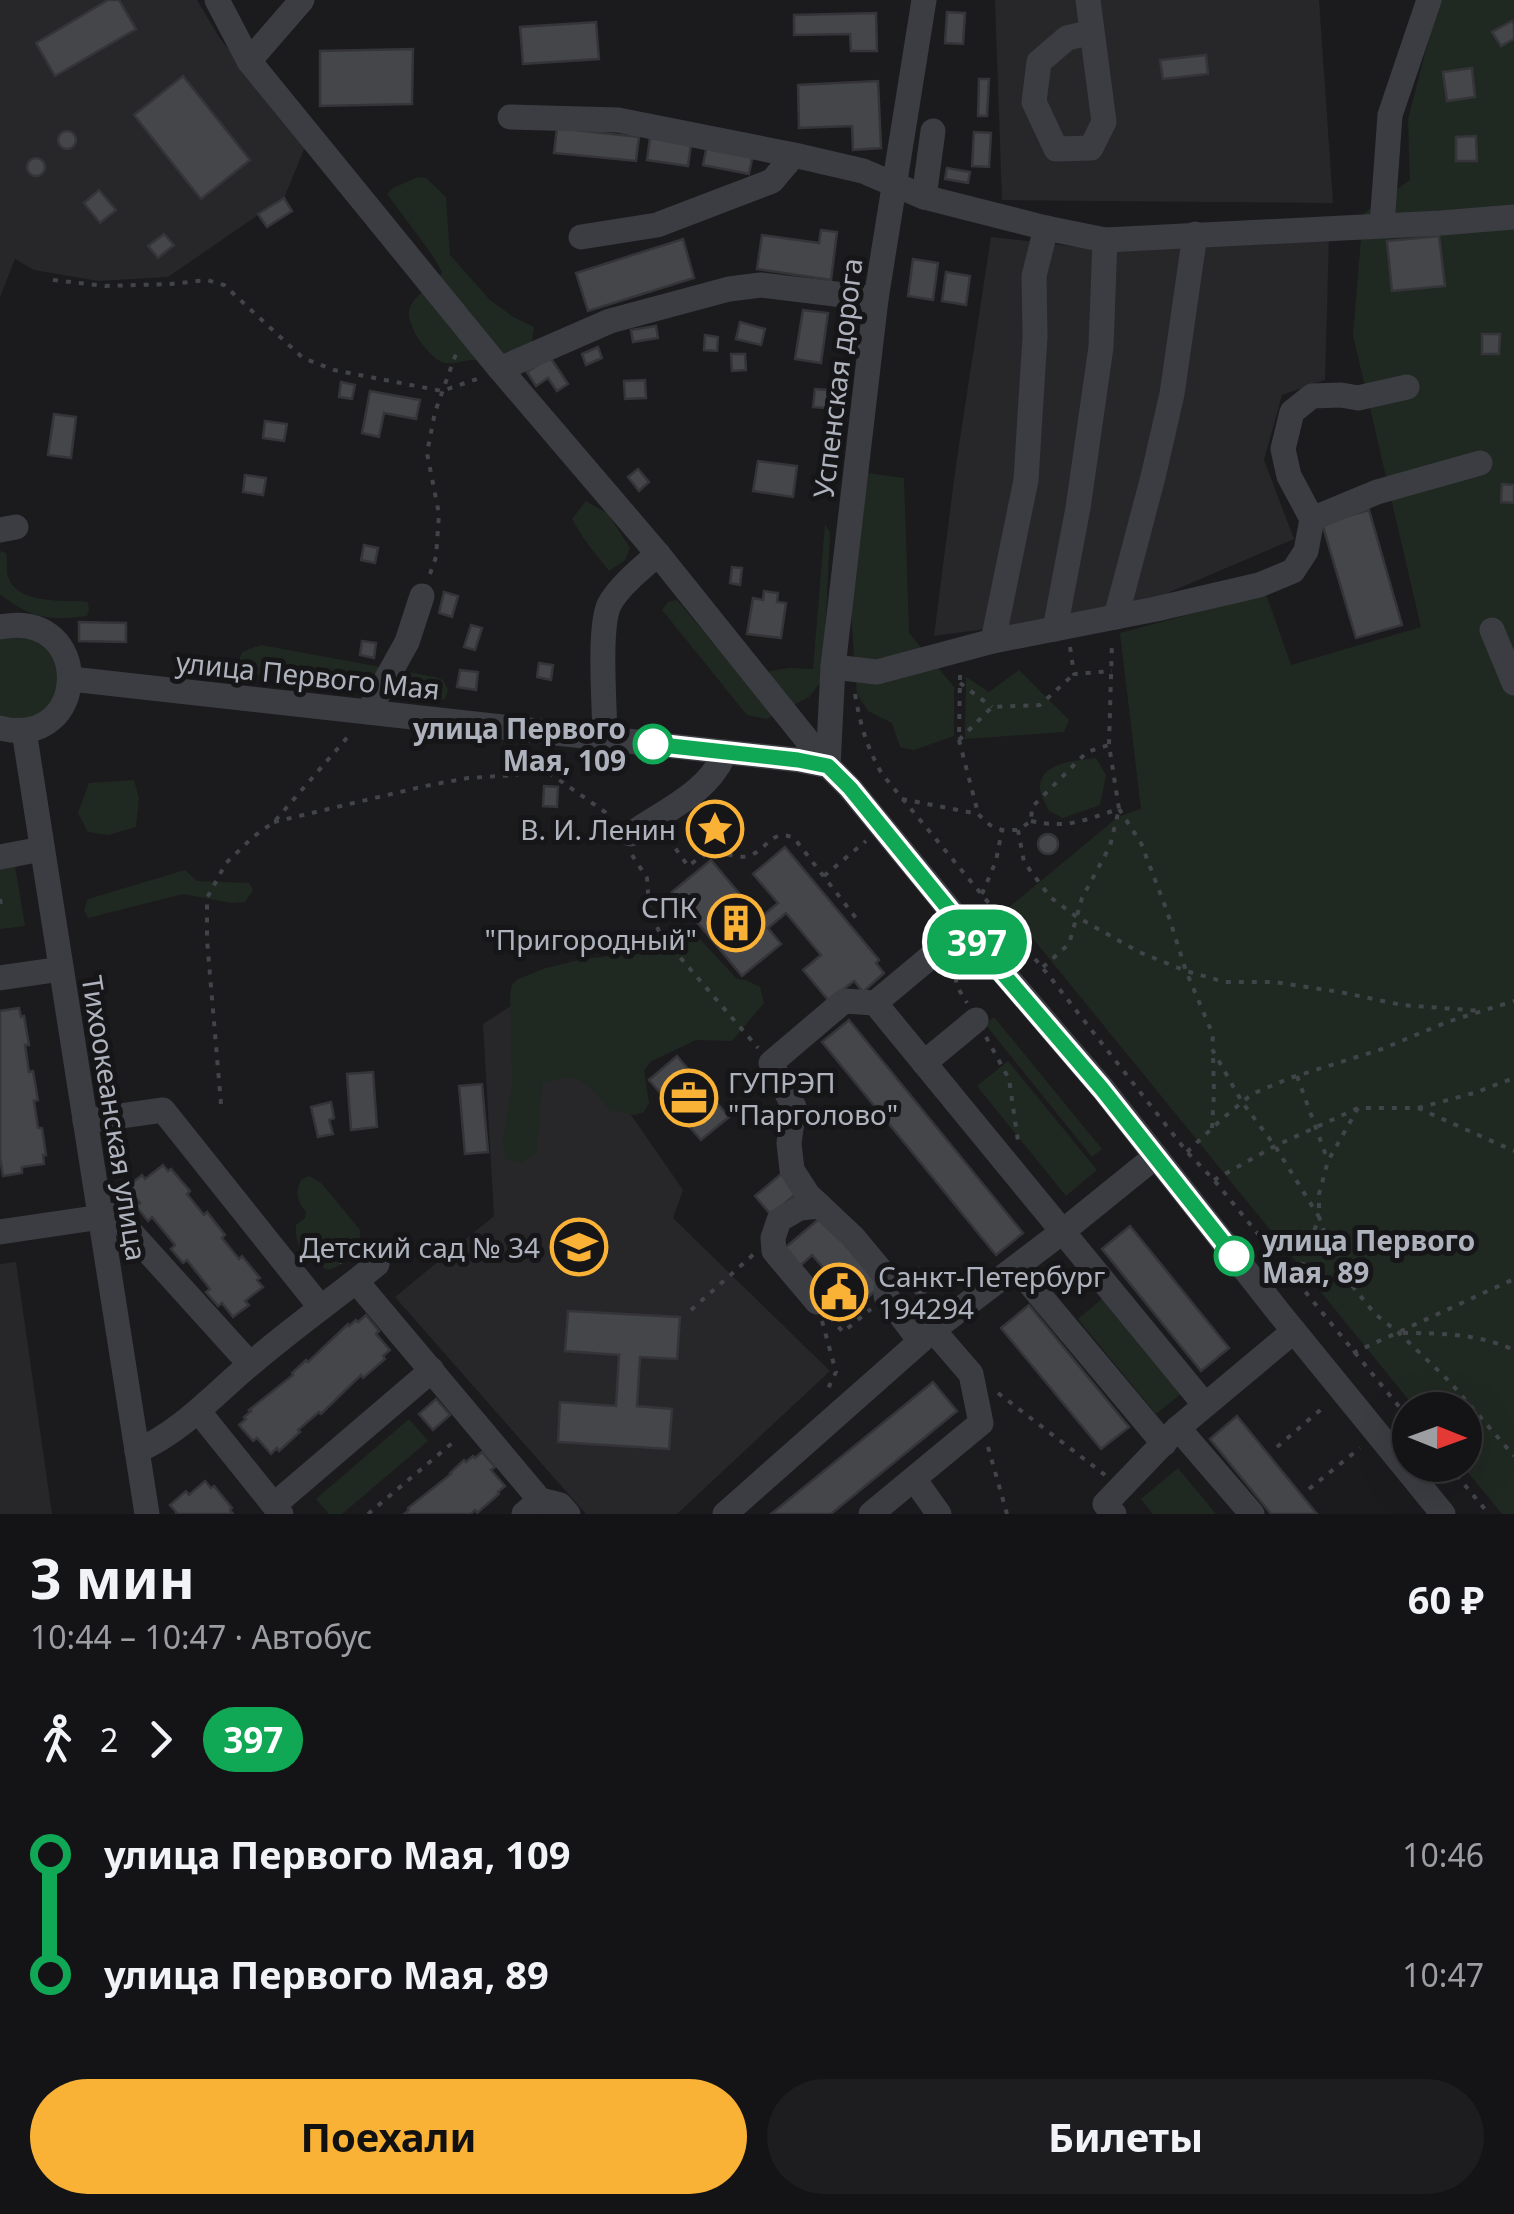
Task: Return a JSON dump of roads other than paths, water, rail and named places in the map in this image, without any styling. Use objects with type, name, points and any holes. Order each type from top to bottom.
[{"type":"street","points":[[217,0],[250,61],[466,328],[850,788],[955,936],[1102,1089],[1432,1510]]},
{"type":"street","points":[[250,61],[302,0]]},
{"type":"street","name":"Успенская дорога","points":[[828,766],[843,668],[876,298],[924,0]]},
{"type":"street","points":[[1088,0],[1092,32]]},
{"type":"street","points":[[1382,225],[1390,116],[1428,0]]},
{"type":"street","points":[[510,116],[618,120],[794,155],[864,171],[924,197],[1105,240],[1514,217]]},
{"type":"street","points":[[924,197],[932,131]]},
{"type":"street","points":[[581,237],[656,225],[772,181],[794,155]]},
{"type":"street","points":[[993,641],[1026,480],[1035,336],[1034,276],[1046,228]]},
{"type":"street","points":[[1116,617],[1172,394],[1195,234]]},
{"type":"street","points":[[1061,628],[1101,347],[1105,240]]},
{"type":"street","points":[[500,369],[610,321],[729,289],[762,285],[876,298]]},
{"type":"street","points":[[843,668],[877,672],[993,641],[1259,585],[1293,571],[1306,551],[1312,519],[1289,476],[1282,448],[1292,412],[1312,396],[1358,398],[1407,387]]},
{"type":"street","points":[[1312,519],[1378,492],[1480,463]]},
{"type":"street","points":[[605,739],[604,633],[609,605],[658,554]]},
{"type":"street","points":[[368,712],[407,642],[422,596]]},
{"type":"street","points":[[0,628],[18,624],[49,635],[61,647],[71,679],[68,698],[57,714],[42,726],[12,730]]},
{"type":"street","points":[[1492,630],[1514,683]]},
{"type":"street","name":"улица Первого Мая","points":[[71,679],[828,766]]},
{"type":"street","name":"Тихоокеанская улица","points":[[12,730],[42,849],[147,1514]]},
{"type":"street","points":[[624,837],[702,786],[714,775],[725,752]]},
{"type":"street","points":[[0,857],[42,849]]},
{"type":"street","points":[[871,1514],[981,1424],[971,1374],[886,1296],[887,1278],[853,1237],[808,1194],[792,1170],[789,1143],[794,1108],[771,1063],[844,1001],[874,1003],[955,936]]},
{"type":"street","points":[[0,978],[61,969]]},
{"type":"street","points":[[874,1003],[1205,1406]]},
{"type":"street","points":[[924,1063],[976,1020]]},
{"type":"street","points":[[85,1122],[163,1110],[321,1308]]},
{"type":"street","points":[[725,1514],[927,1335],[1156,1156]]},
{"type":"street","points":[[817,1302],[774,1251],[773,1238],[779,1220],[800,1208],[820,1206]]},
{"type":"street","points":[[0,1232],[115,1215],[250,1364]]},
{"type":"street","points":[[137,1451],[198,1412],[250,1364],[377,1264]]},
{"type":"street","points":[[1016,1267],[1171,1436],[1252,1514]]},
{"type":"street","points":[[356,1280],[476,1423],[532,1507],[560,1505],[568,1514]]},
{"type":"street","points":[[1114,1514],[1105,1504],[1171,1436],[1294,1331]]},
{"type":"street","points":[[198,1412],[278,1510],[432,1370]]},
{"type":"street","points":[[914,1479],[938,1514]]},
{"type":"place","name":"улица Первого Мая, 109","points":[[653,744]]},
{"type":"place","name":"В. И. Ленин","points":[[715,829]]},
{"type":"place","name":"СПК \"Пригородный\"","points":[[736,923]]},
{"type":"place","name":"ГУПРЭП \"Парголово\"","points":[[689,1098]]},
{"type":"place","name":"Детский сад № 34","points":[[579,1247]]},
{"type":"place","name":"улица Первого Мая, 89","points":[[1234,1256]]},
{"type":"place","name":"Санкт-Петербург 194294","points":[[839,1292]]}]
